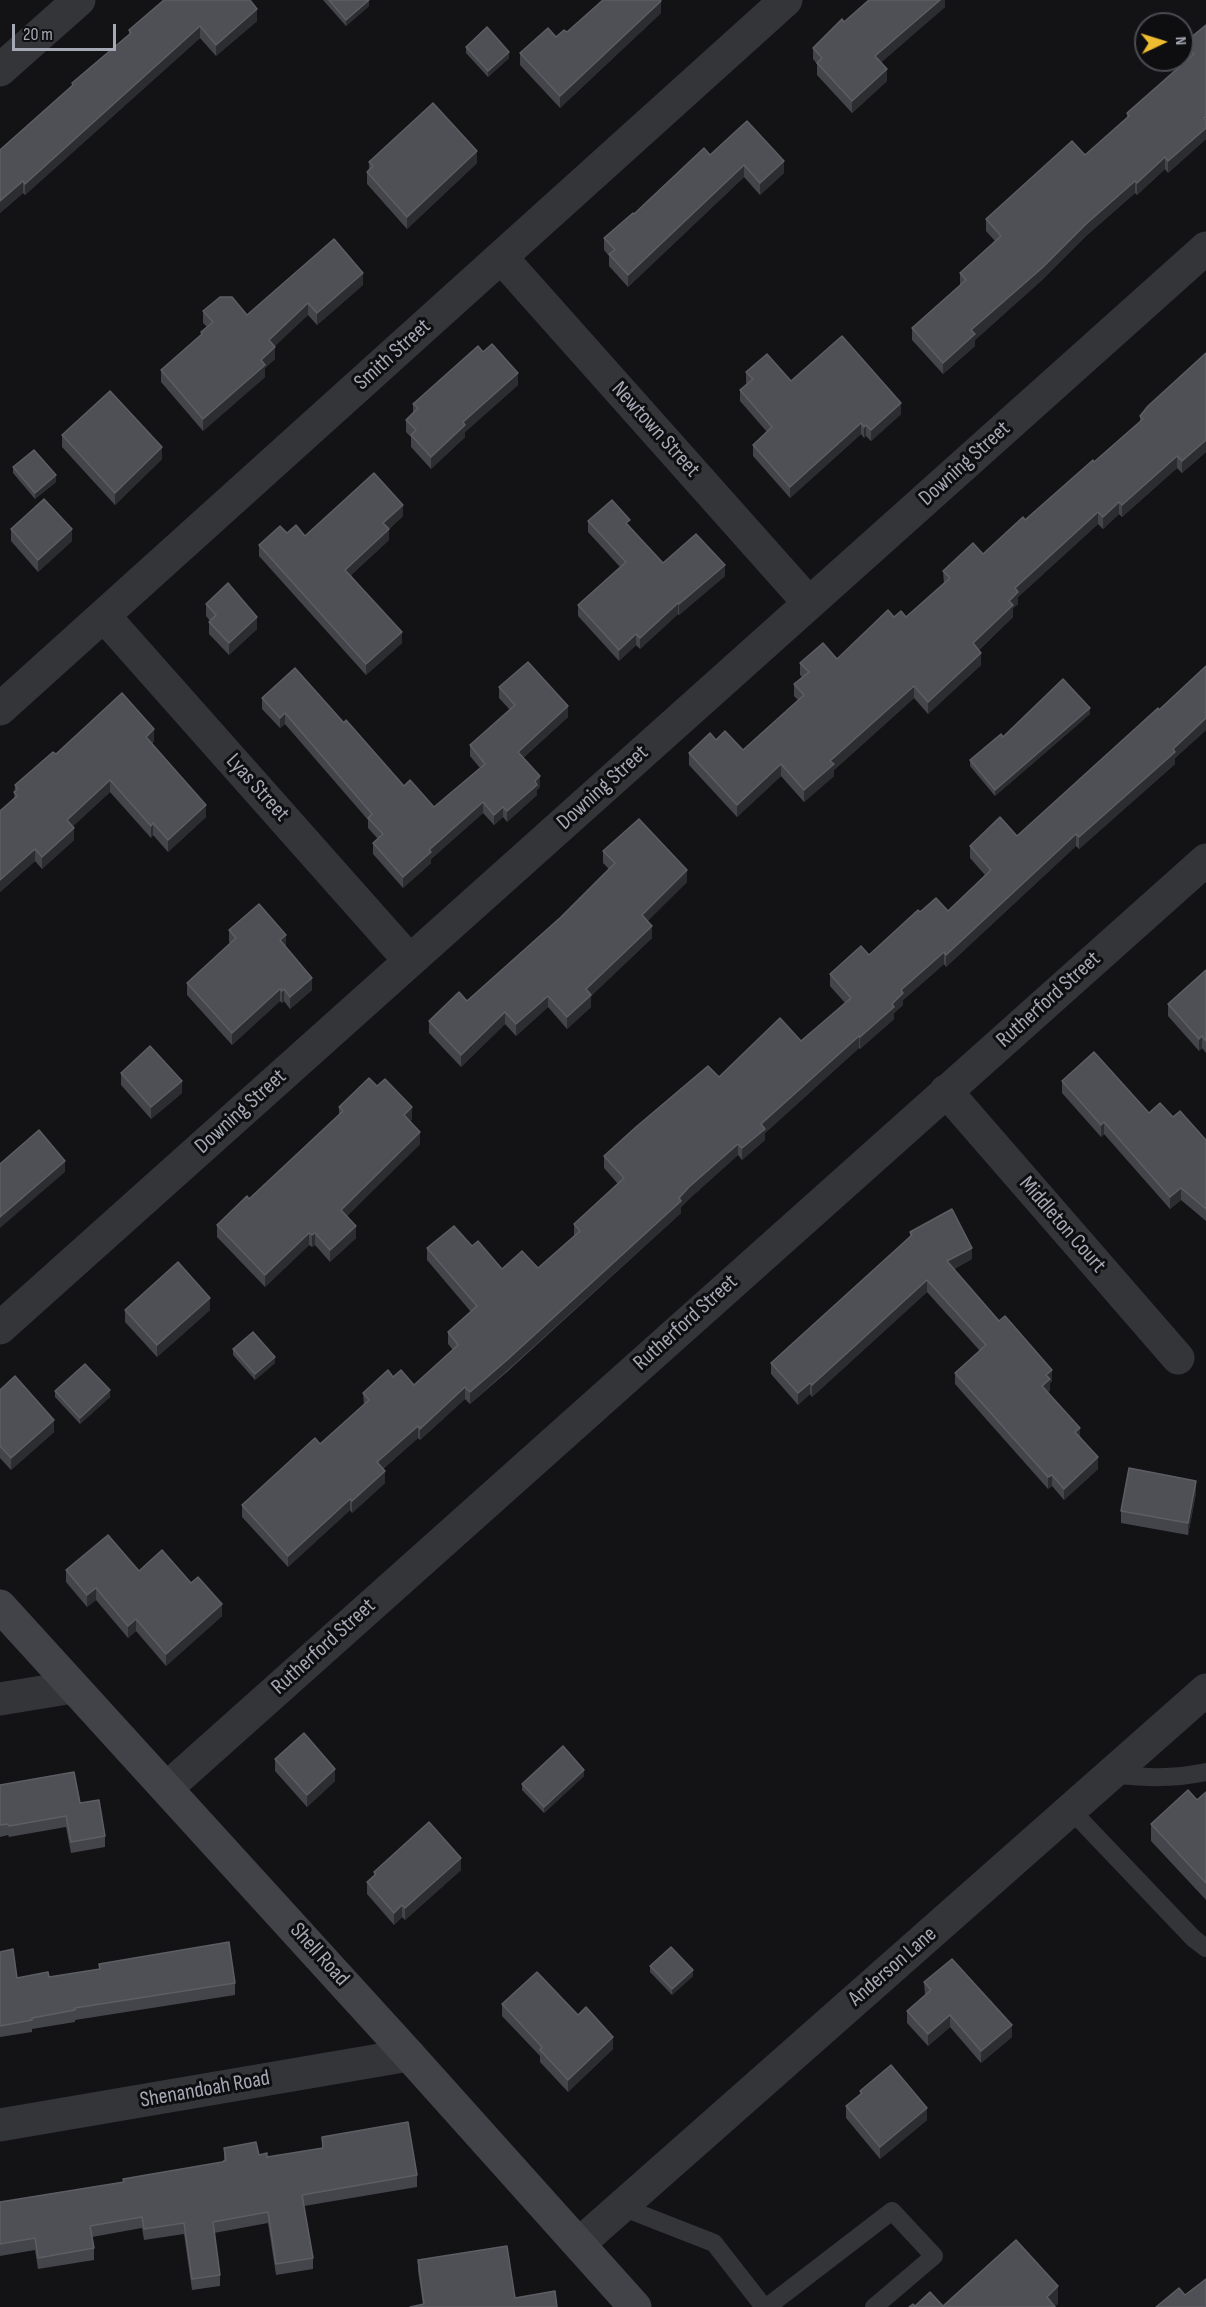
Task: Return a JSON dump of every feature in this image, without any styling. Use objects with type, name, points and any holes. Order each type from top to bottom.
[{"type":"street","points":[[0,70],[79,0]]},
{"type":"street","name":"Smith Street","points":[[0,709],[786,0]]},
{"type":"street","name":"Downing Street","points":[[0,1328],[1206,248]]},
{"type":"street","name":"Newtown Street","points":[[501,257],[809,603]]},
{"type":"street","name":"Lyas Street","points":[[104,616],[410,960]]},
{"type":"street","name":"Rutherford Street","points":[[167,1788],[1206,860]]},
{"type":"street","name":"Middleton Court","points":[[946,1091],[1178,1358]]},
{"type":"street","name":"Shell Road","points":[[0,1606],[635,2307]]},
{"type":"street","points":[[0,1699],[73,1687]]},
{"type":"street","name":"Anderson Lane","points":[[579,2244],[1111,1774],[1200,1704]]},
{"type":"street","name":"Shenandoah Road","points":[[0,2125],[409,2055]]},
{"type":"lane","points":[[1111,1774],[1153,1779],[1206,1772]]},
{"type":"lane","points":[[1071,1810],[1193,1938],[1206,1948]]},
{"type":"lane","points":[[622,2207],[714,2243],[766,2307],[892,2211],[934,2256],[874,2307]]},
{"type":"building","points":[[164,0],[250,0],[257,9],[216,45],[200,26],[25,184],[23,181],[0,201],[0,150],[73,85],[72,83],[131,33],[129,30]]},
{"type":"building","points":[[329,0],[369,0],[346,20]]},
{"type":"building","points":[[603,0],[661,1],[560,96],[520,53],[548,28],[556,37],[564,30],[567,32]]},
{"type":"building","points":[[869,0],[940,0],[875,56],[887,69],[852,101],[817,63],[822,58],[813,48],[842,19],[844,22]]},
{"type":"building","points":[[1206,25],[1206,117],[1204,118],[1206,128],[1168,161],[1165,157],[1137,183],[1135,181],[1086,224],[1042,268],[971,330],[975,334],[943,363],[912,328],[966,280],[960,273],[1001,236],[986,219],[1072,141],[1085,155],[1129,116],[1127,113],[1174,72],[1194,72],[1194,35]]},
{"type":"building","points":[[487,27],[509,52],[488,71],[466,47]]},
{"type":"building","points":[[433,103],[477,151],[407,217],[367,172],[373,166],[369,162]]},
{"type":"building","points":[[747,121],[784,161],[760,183],[744,165],[628,275],[609,254],[615,250],[604,238],[634,214],[704,148],[710,155]]},
{"type":"building","points":[[334,239],[363,273],[317,313],[308,303],[269,340],[275,347],[261,360],[265,365],[203,419],[161,370],[213,322],[203,311],[220,297],[232,297],[247,315]]},
{"type":"building","points":[[842,336],[901,403],[871,430],[861,423],[790,487],[753,445],[772,427],[740,390],[753,379],[746,372],[767,354],[791,381]]},
{"type":"building","points":[[492,344],[518,373],[463,422],[465,425],[431,457],[411,435],[416,430],[406,420],[418,408],[413,404],[478,346],[483,352]]},
{"type":"building","points":[[1206,353],[1206,440],[1182,461],[1177,456],[1122,505],[1119,502],[1103,517],[1098,512],[1015,588],[1018,592],[1009,601],[1013,605],[973,643],[981,653],[928,702],[914,686],[830,761],[834,764],[804,790],[781,764],[737,805],[689,753],[710,733],[716,740],[725,731],[743,750],[804,695],[794,684],[809,672],[800,663],[823,643],[837,659],[888,610],[894,617],[901,611],[906,617],[950,578],[943,571],[973,543],[983,554],[1023,517],[1025,520],[1143,419],[1140,416],[1148,406]]},
{"type":"building","points":[[110,391],[162,447],[115,493],[62,435]]},
{"type":"building","points":[[34,450],[56,475],[35,493],[13,467]]},
{"type":"building","points":[[374,473],[403,505],[383,523],[389,529],[345,570],[402,632],[366,664],[259,545],[280,526],[287,533],[296,525],[305,536]]},
{"type":"building","points":[[44,499],[72,529],[38,560],[11,529]]},
{"type":"building","points":[[612,500],[630,520],[626,523],[663,563],[696,534],[725,565],[640,638],[636,634],[619,650],[578,605],[626,562],[588,521]]},
{"type":"building","points":[[228,583],[257,617],[229,643],[209,622],[216,615],[206,604]]},
{"type":"building","points":[[528,662],[568,706],[518,752],[540,776],[535,781],[537,785],[507,811],[503,807],[494,815],[483,802],[429,850],[431,852],[403,877],[373,843],[383,834],[368,818],[372,814],[285,713],[280,718],[262,698],[295,668],[344,723],[346,720],[404,786],[410,780],[434,807],[485,764],[470,745],[515,705],[499,687]]},
{"type":"building","points":[[1206,666],[1206,718],[1173,749],[1175,752],[1079,837],[1076,834],[946,955],[944,952],[901,990],[903,993],[892,1004],[894,1007],[761,1124],[765,1129],[742,1148],[738,1144],[689,1187],[679,1198],[681,1201],[507,1360],[470,1392],[465,1387],[420,1429],[418,1426],[377,1462],[385,1471],[352,1501],[350,1499],[288,1556],[242,1505],[315,1438],[320,1444],[369,1400],[363,1393],[388,1370],[393,1377],[401,1370],[414,1385],[458,1345],[448,1332],[477,1306],[427,1248],[454,1226],[472,1246],[478,1241],[502,1269],[522,1251],[538,1268],[580,1231],[574,1224],[624,1178],[604,1156],[636,1127],[708,1066],[719,1077],[780,1018],[801,1041],[851,998],[830,974],[861,946],[869,955],[918,910],[920,912],[936,898],[948,911],[991,870],[970,846],[1000,817],[1017,836]]},
{"type":"building","points":[[1063,679],[1090,708],[995,790],[970,760],[1001,734],[1003,737]]},
{"type":"building","points":[[122,693],[154,729],[146,737],[206,805],[168,840],[153,823],[151,826],[110,780],[67,820],[74,828],[42,857],[35,849],[0,880],[0,811],[17,796],[14,792],[18,789],[15,785],[53,752],[56,754]]},
{"type":"building","points":[[639,819],[687,870],[642,915],[652,926],[586,989],[591,995],[567,1017],[548,996],[516,1024],[505,1012],[461,1055],[429,1021],[459,992],[467,1001],[561,917],[615,863],[603,851]]},
{"type":"building","points":[[259,904],[286,935],[280,940],[312,978],[290,997],[284,989],[282,991],[280,989],[232,1033],[187,983],[236,938],[229,930]]},
{"type":"building","points":[[1206,970],[1206,1041],[1202,1036],[1199,1039],[1168,1004]]},
{"type":"building","points":[[150,1046],[182,1081],[151,1107],[121,1073]]},
{"type":"building","points":[[1094,1052],[1149,1113],[1160,1103],[1173,1117],[1180,1111],[1206,1140],[1206,1209],[1181,1188],[1170,1197],[1104,1122],[1101,1125],[1062,1081]]},
{"type":"building","points":[[369,1078],[377,1086],[385,1079],[412,1107],[404,1115],[420,1132],[341,1210],[356,1226],[330,1250],[315,1233],[312,1235],[309,1233],[265,1275],[217,1225],[247,1196],[249,1199],[343,1111],[339,1107]]},
{"type":"building","points":[[39,1130],[65,1161],[0,1217],[0,1164]]},
{"type":"building","points":[[952,1209],[972,1248],[947,1261],[999,1321],[1005,1316],[1052,1370],[1046,1375],[1050,1379],[1042,1386],[1080,1428],[1075,1432],[1098,1457],[1064,1489],[1052,1475],[1048,1477],[955,1373],[986,1345],[927,1280],[812,1385],[810,1383],[798,1393],[771,1363],[912,1235],[910,1232]]},
{"type":"building","points":[[178,1262],[210,1298],[157,1345],[125,1310]]},
{"type":"building","points":[[253,1332],[275,1357],[255,1374],[233,1349]]},
{"type":"building","points":[[85,1364],[110,1390],[80,1418],[55,1391]]},
{"type":"building","points":[[15,1376],[54,1420],[11,1458],[0,1446],[0,1390]]},
{"type":"building","points":[[1129,1468],[1196,1481],[1188,1523],[1121,1511]]},
{"type":"building","points":[[108,1535],[139,1571],[162,1550],[191,1583],[198,1577],[222,1604],[166,1654],[136,1619],[128,1626],[96,1588],[87,1595],[66,1570]]},
{"type":"building","points":[[304,1733],[335,1769],[307,1795],[275,1759]]},
{"type":"building","points":[[563,1746],[584,1770],[544,1807],[522,1784]]},
{"type":"building","points":[[74,1772],[80,1803],[99,1800],[105,1836],[71,1842],[66,1816],[9,1826],[8,1824],[0,1825],[0,1785]]},
{"type":"building","points":[[1188,1790],[1197,1800],[1206,1792],[1206,1883],[1151,1824]]},
{"type":"building","points":[[429,1822],[461,1858],[405,1908],[402,1905],[394,1913],[367,1882],[376,1874],[374,1872]]},
{"type":"building","points":[[229,1942],[235,1983],[75,2008],[75,2010],[0,2026],[0,1952],[13,1949],[17,1978],[48,1972],[49,1977],[100,1969],[99,1964]]},
{"type":"building","points":[[671,1947],[693,1970],[672,1989],[650,1966]]},
{"type":"building","points":[[952,1959],[1012,2025],[981,2051],[950,2015],[928,2034],[907,2011],[931,1990],[924,1982]]},
{"type":"building","points":[[537,1972],[578,2015],[586,2007],[613,2037],[568,2080],[540,2050],[542,2047],[502,2004]]},
{"type":"building","points":[[891,2065],[927,2108],[880,2147],[846,2106]]},
{"type":"building","points":[[408,2122],[417,2175],[302,2195],[313,2258],[276,2264],[268,2212],[213,2222],[220,2275],[192,2279],[184,2223],[144,2229],[142,2217],[90,2226],[94,2248],[38,2258],[35,2238],[0,2244],[0,2202],[124,2182],[123,2179],[222,2162],[226,2160],[224,2148],[256,2142],[259,2155],[267,2153],[267,2157],[323,2148],[322,2137]]},
{"type":"building","points":[[1016,2240],[1058,2286],[1047,2297],[1055,2307],[909,2307],[913,2304],[915,2306],[930,2292],[943,2306]]},
{"type":"building","points":[[507,2246],[515,2298],[555,2291],[557,2307],[410,2307],[424,2304],[418,2260]]},
{"type":"building","points":[[1206,2279],[1206,2307],[1156,2307],[1179,2288],[1185,2295]]}]
